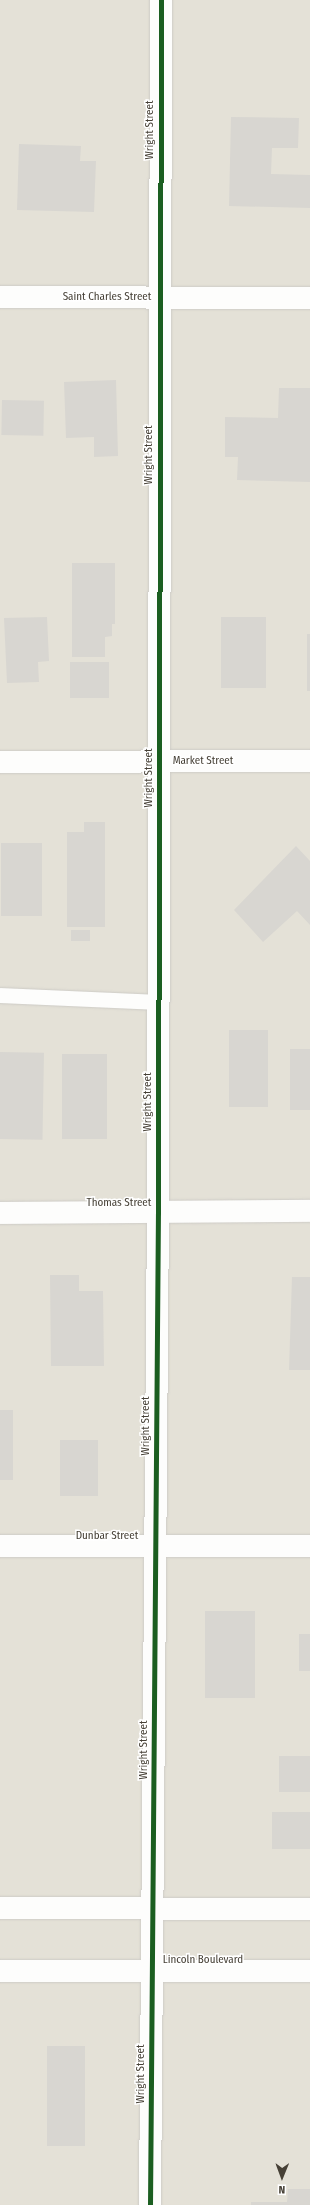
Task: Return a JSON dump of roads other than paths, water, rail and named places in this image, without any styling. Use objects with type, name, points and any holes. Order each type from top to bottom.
[{"type":"street","name":"Wright Street","points":[[150,2205],[158,1213],[160,762],[159,297],[161,0]]},
{"type":"street","name":"Saint Charles Street","points":[[0,297],[310,298]]},
{"type":"street","name":"Market Street","points":[[0,762],[310,761]]},
{"type":"street","name":"Thomas Street","points":[[0,1213],[310,1211]]},
{"type":"street","name":"Dunbar Street","points":[[0,1546],[310,1546]]},
{"type":"street","points":[[0,1908],[310,1909]]},
{"type":"street","name":"Lincoln Boulevard","points":[[0,1971],[310,1971]]},
{"type":"lane","points":[[0,995],[158,1002]]}]
